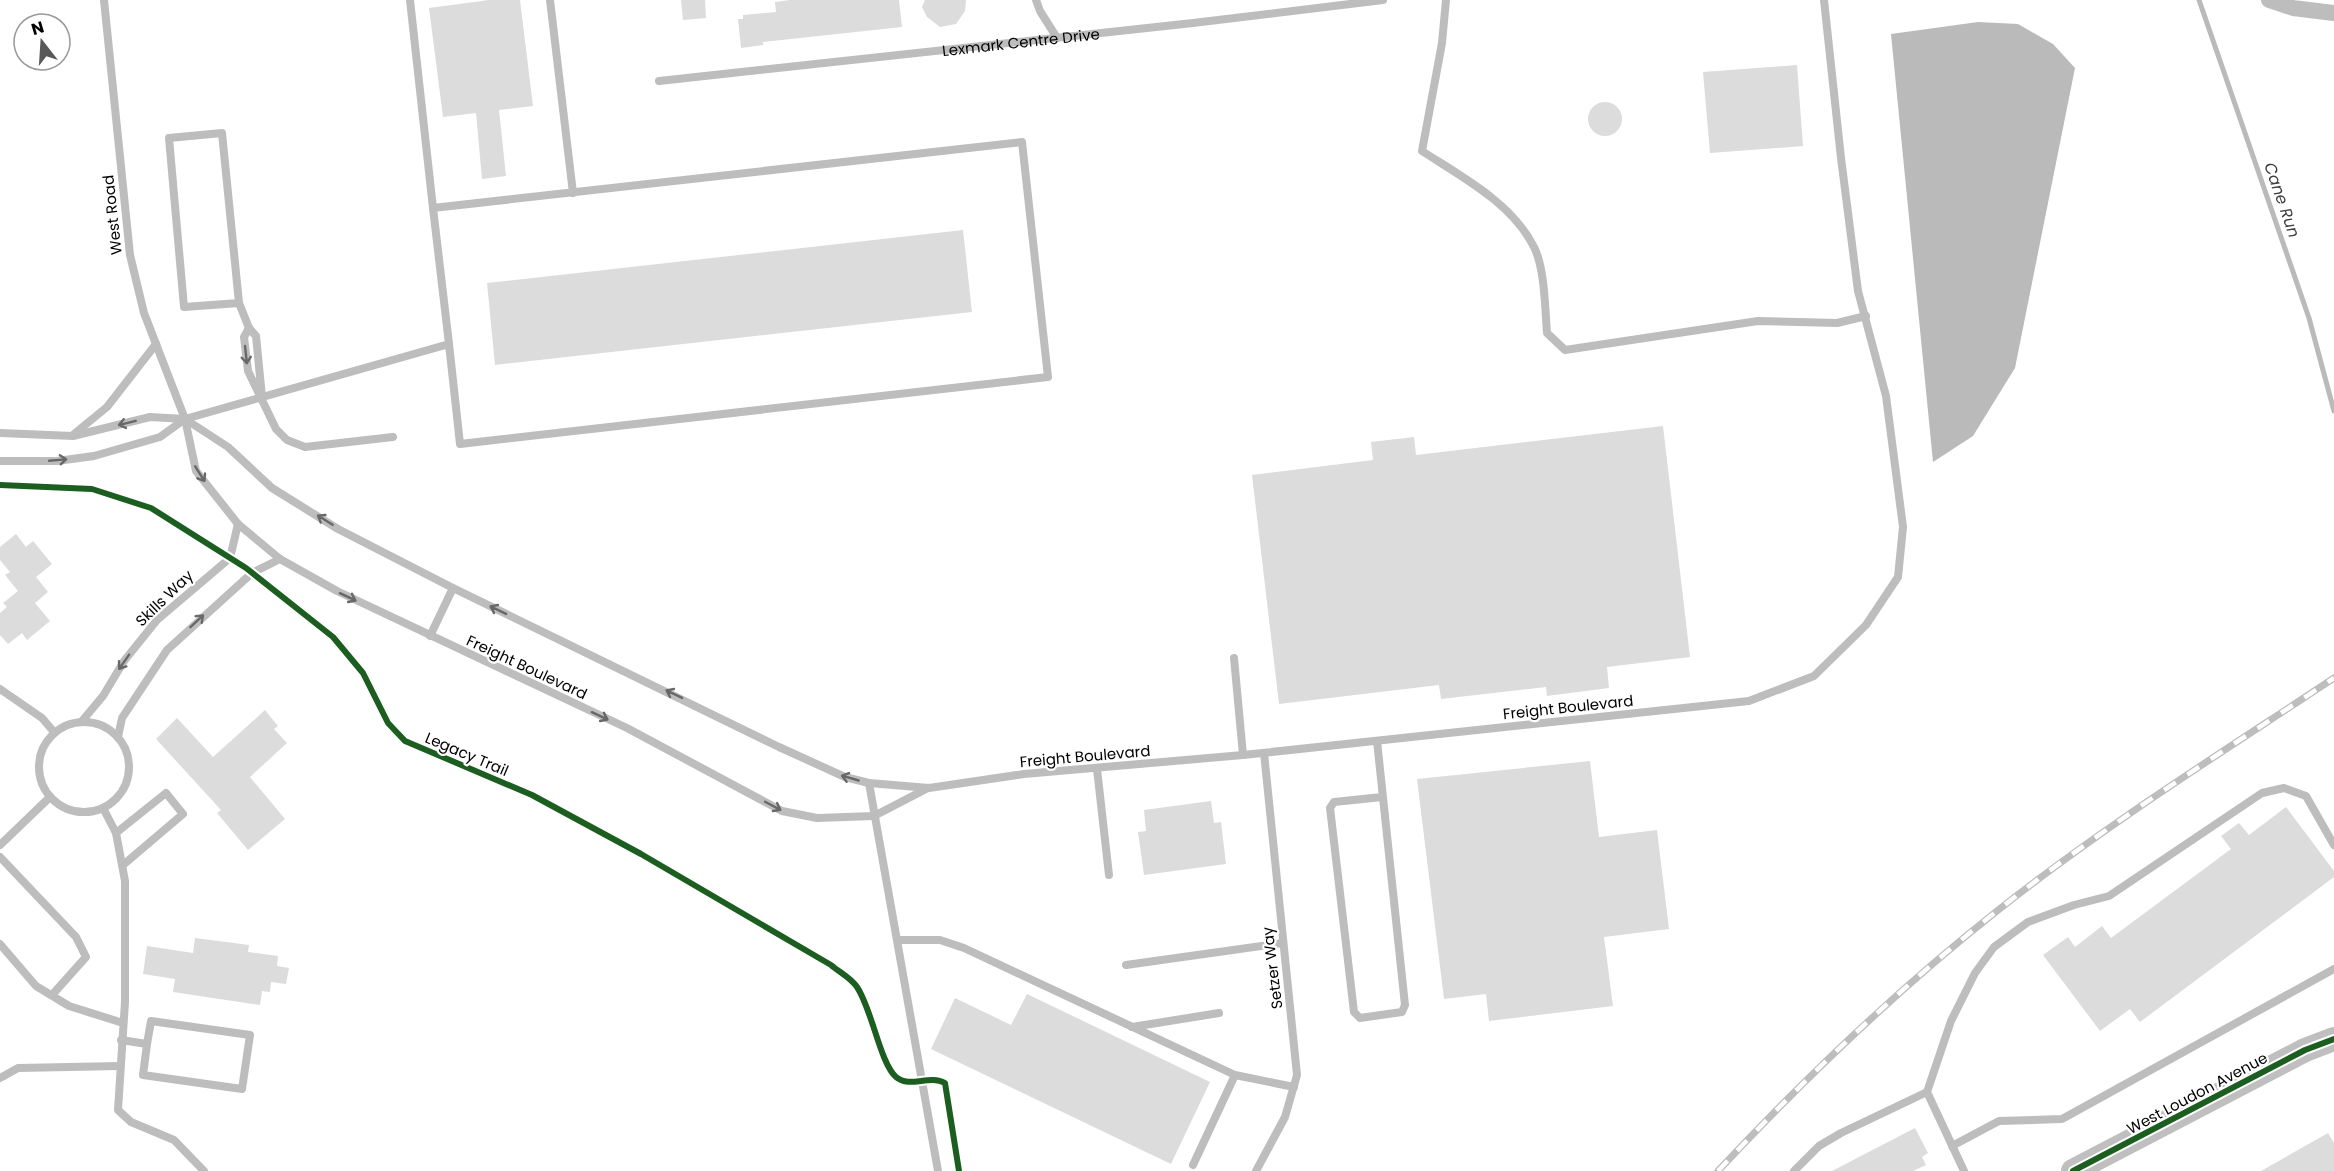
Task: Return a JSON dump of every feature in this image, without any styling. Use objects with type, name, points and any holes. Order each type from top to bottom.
[{"type":"main road","name":"West Loudon Avenue","points":[[2073,1171],[2305,1050],[2334,1039]]},
{"type":"street","points":[[2269,0],[2293,8],[2334,13]]},
{"type":"lane","name":"West Road","points":[[104,0],[130,255],[144,313],[185,418]]},
{"type":"lane","points":[[410,0],[433,208],[460,444],[1048,377],[1022,142],[433,208]]},
{"type":"lane","points":[[550,0],[573,193]]},
{"type":"lane","points":[[1036,0],[1058,38]]},
{"type":"lane","name":"Lexmark Centre Drive","points":[[659,81],[1383,0]]},
{"type":"lane","points":[[1446,0],[1442,43],[1422,152],[1473,184],[1511,215],[1534,247],[1543,284],[1547,333],[1565,350],[1758,321],[1838,323],[1866,316]]},
{"type":"lane","name":"Freight Boulevard","points":[[185,418],[228,447],[272,488],[338,528],[453,588],[779,747],[845,777],[869,783],[929,788],[1024,774],[1264,753],[1749,700],[1814,676],[1866,625],[1898,577],[1903,527],[1886,396],[1858,291],[1824,0]]},
{"type":"lane","points":[[239,303],[184,307],[169,138],[222,133],[239,303],[249,328],[256,336],[262,397],[276,429],[287,440],[304,447],[393,437]]},
{"type":"lane","points":[[73,436],[107,407],[156,344]]},
{"type":"lane","points":[[0,432],[73,436],[150,417],[185,418],[449,344]]},
{"type":"lane","points":[[0,460],[57,461],[94,456],[160,437],[185,418]]},
{"type":"lane","name":"Freight Boulevard","points":[[185,418],[195,471],[238,524],[280,559],[337,591],[627,728],[782,811],[817,818],[874,816],[929,788]]},
{"type":"lane","name":"Skills Way","points":[[54,732],[68,724],[82,721],[103,696],[124,661],[157,620],[230,558],[238,524]]},
{"type":"lane","points":[[118,737],[122,718],[167,650],[252,573],[280,559]]},
{"type":"lane","points":[[430,636],[453,588]]},
{"type":"lane","points":[[1234,658],[1244,755]]},
{"type":"lane","points":[[0,689],[42,718],[54,732],[46,740],[40,752],[38,767],[40,781],[50,797],[71,810],[86,812],[103,807],[113,801],[123,790],[128,776],[129,762],[126,748],[118,737],[102,725],[82,721]]},
{"type":"lane","points":[[1377,741],[1405,1005],[1402,1012],[1360,1018],[1354,1012],[1330,808],[1334,802],[1382,797]]},
{"type":"lane","name":"Setzer Way","points":[[1256,1171],[1285,1117],[1297,1075],[1264,753]]},
{"type":"lane","points":[[1097,769],[1109,875]]},
{"type":"lane","points":[[869,783],[938,1171]]},
{"type":"lane","points":[[1964,1171],[1927,1092],[1951,1021],[1975,973],[1994,947],[2028,922],[2073,905],[2109,896],[2262,793],[2284,788],[2306,796],[2334,845]]},
{"type":"lane","points":[[116,833],[166,793],[183,814],[123,866]]},
{"type":"lane","points":[[0,845],[50,797]]},
{"type":"lane","points":[[103,807],[116,833],[123,866],[125,1002],[118,1110],[131,1122],[174,1140],[204,1171]]},
{"type":"lane","points":[[0,857],[76,937],[86,957],[52,995]]},
{"type":"lane","points":[[898,940],[940,940],[964,948],[1235,1075],[1294,1087]]},
{"type":"lane","points":[[1126,964],[1282,943]]},
{"type":"lane","points":[[0,944],[36,986],[69,1006],[123,1023]]},
{"type":"lane","points":[[1952,1146],[1999,1121],[2062,1119],[2334,969]]},
{"type":"lane","points":[[1132,1027],[1219,1013]]},
{"type":"lane","points":[[151,1021],[250,1035],[242,1089],[143,1075],[147,1044],[151,1021]]},
{"type":"lane","points":[[121,1040],[147,1044]]},
{"type":"lane","points":[[0,1078],[18,1068],[120,1066]]},
{"type":"lane","points":[[1193,1165],[1235,1075]]},
{"type":"lane","points":[[1794,1171],[1819,1146],[1833,1137],[1927,1092]]},
{"type":"shaded area","points":[[1978,22],[2018,24],[2053,44],[2075,68],[2015,368],[1973,436],[1933,462],[1891,34]]},
{"type":"building","points":[[489,0],[520,0],[533,106],[499,110],[506,176],[482,179],[476,113],[443,117],[429,8]]},
{"type":"building","points":[[681,0],[705,0],[706,18],[683,20]]},
{"type":"building","points":[[899,0],[902,27],[763,42],[763,45],[741,48],[738,19],[743,19],[743,15],[776,12],[775,2]]},
{"type":"building","points":[[925,0],[966,0],[965,11],[956,24],[940,27],[927,17],[922,7]]},
{"type":"building","points":[[1797,65],[1803,146],[1710,153],[1703,72]]},
{"type":"building","points":[[1605,102],[1617,107],[1622,119],[1617,131],[1605,136],[1593,131],[1588,119],[1593,107]]},
{"type":"building","points":[[963,230],[972,312],[495,365],[487,283]]},
{"type":"building","points":[[1663,426],[1690,657],[1607,667],[1609,688],[1547,696],[1546,687],[1441,699],[1439,685],[1279,704],[1252,475],[1373,460],[1371,442],[1414,437],[1416,455]]},
{"type":"building","points":[[16,534],[26,547],[33,541],[52,564],[36,577],[48,592],[35,603],[50,621],[27,640],[22,633],[8,644],[0,635],[0,613],[7,607],[3,603],[18,591],[5,575],[10,572],[0,560],[0,547]]},
{"type":"building","points":[[265,710],[278,726],[274,729],[287,743],[250,777],[285,819],[248,850],[217,813],[221,810],[156,739],[177,718],[213,757]]},
{"type":"building","points":[[1590,761],[1599,837],[1657,830],[1669,929],[1604,937],[1613,1006],[1489,1021],[1486,994],[1444,999],[1417,779]]},
{"type":"building","points":[[1211,801],[1214,823],[1221,822],[1226,864],[1144,875],[1138,832],[1146,831],[1144,810]]},
{"type":"building","points":[[2286,807],[2334,871],[2334,877],[2140,1022],[2130,1009],[2100,1031],[2043,955],[2068,937],[2075,947],[2102,926],[2111,938],[2231,849],[2221,836],[2239,823],[2249,835]]},
{"type":"building","points":[[195,938],[249,945],[248,952],[278,956],[277,966],[289,968],[286,984],[271,982],[270,992],[262,991],[260,1005],[173,992],[175,979],[143,974],[147,946],[193,953]]},
{"type":"building","points":[[1027,994],[1210,1082],[1171,1164],[931,1049],[955,998],[1011,1025]]},
{"type":"building","points":[[1915,1128],[1928,1153],[1922,1157],[1926,1165],[1913,1171],[1832,1171]]},
{"type":"building","points":[[2328,1133],[2334,1143],[2334,1171],[2261,1171]]},
{"type":"waterway","name":"Cane Run","points":[[2199,0],[2309,318],[2334,411]]},
{"type":"railway","points":[[1718,1171],[1784,1102],[1888,1003],[1997,911],[2079,849],[2334,678]]},
{"type":"cycle path","name":"Legacy Trail","points":[[0,485],[92,489],[151,508],[246,568],[333,637],[363,673],[388,723],[405,741],[532,795],[641,854],[831,965],[857,987],[867,1008],[885,1060],[896,1077],[907,1082],[933,1080],[945,1083],[959,1171]]},
{"type":"cycle path","points":[[2073,1171],[2305,1050],[2334,1039]]}]
